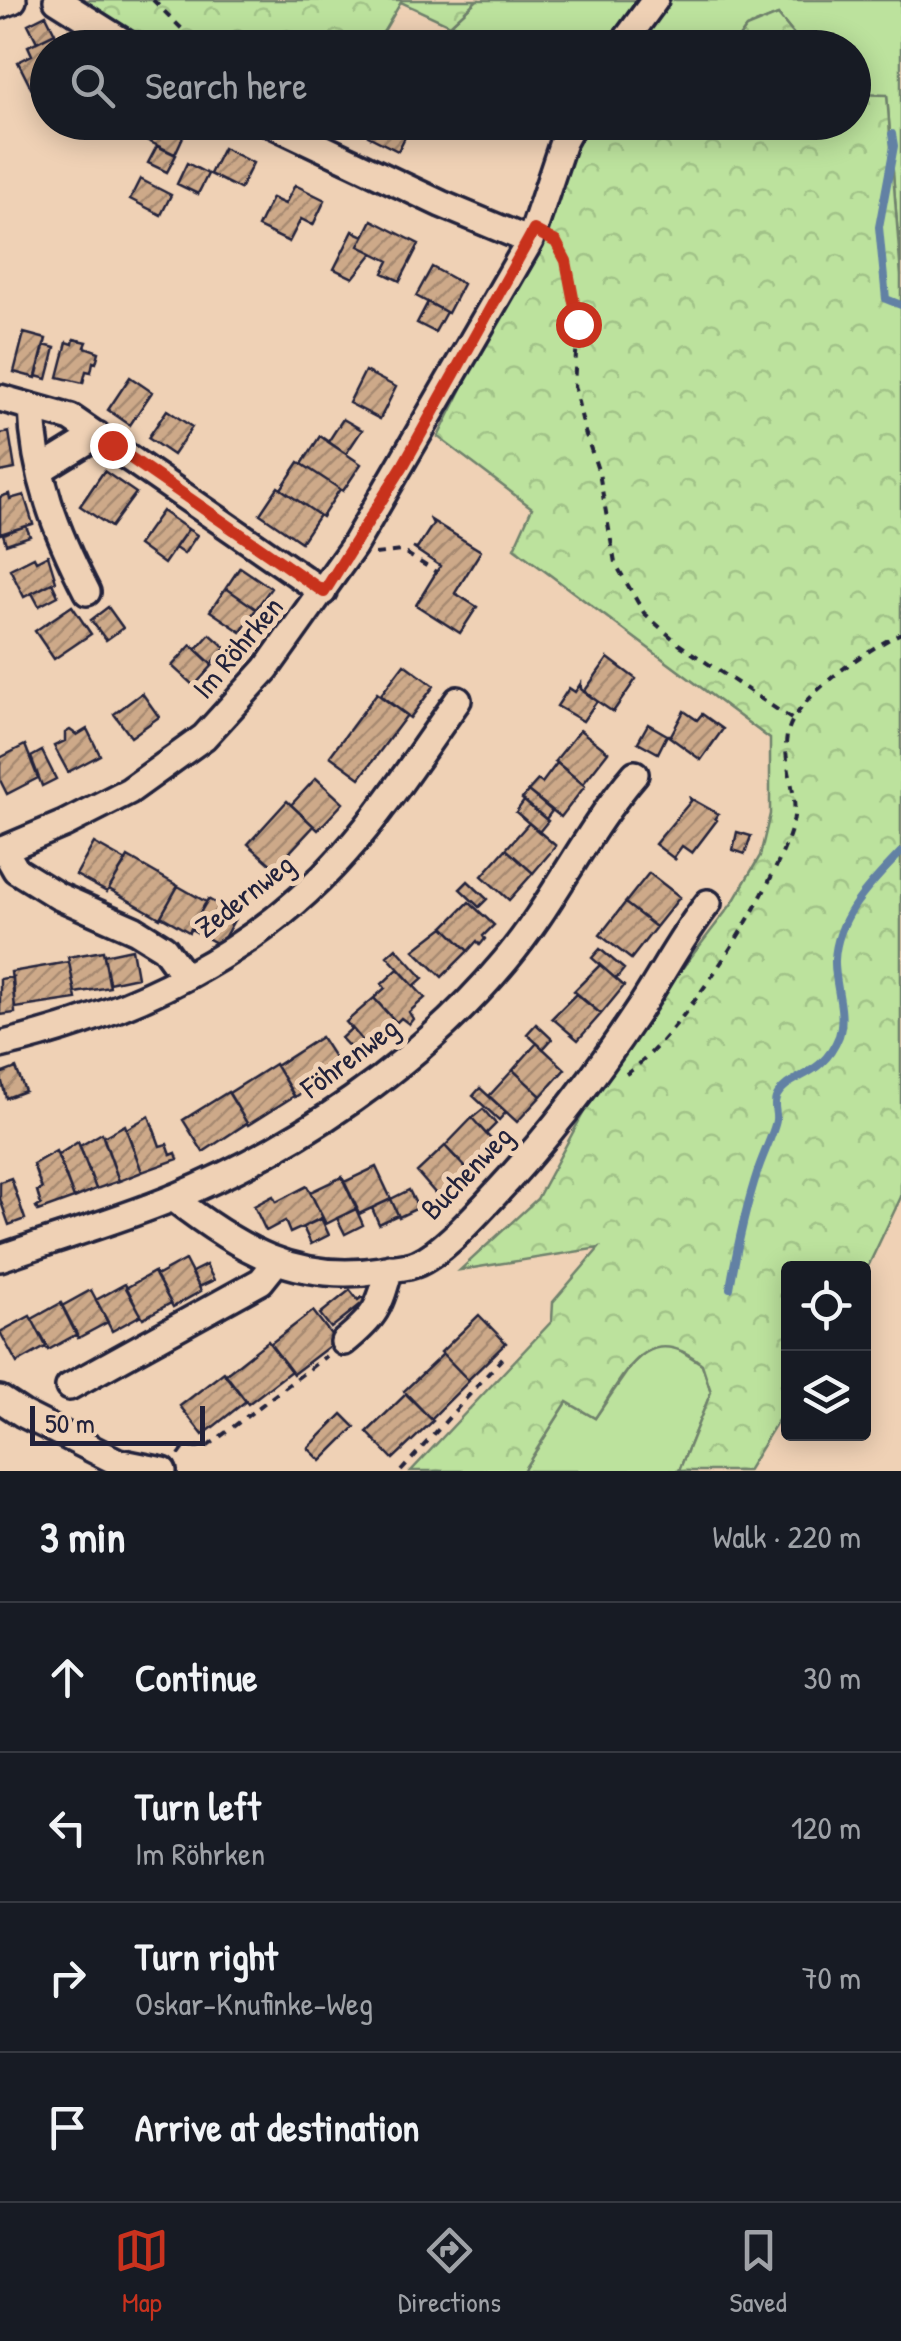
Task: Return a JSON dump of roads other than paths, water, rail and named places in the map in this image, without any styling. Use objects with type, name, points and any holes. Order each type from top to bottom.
[{"type":"street","points":[[0,6],[13,0]]},
{"type":"street","points":[[57,0],[104,30]]},
{"type":"street","points":[[633,30],[655,0]]},
{"type":"street","points":[[306,140],[441,204],[532,236]]},
{"type":"street","name":"Im Röhrken","points":[[2,850],[129,791],[204,737],[266,669],[353,547],[532,236],[564,140]]},
{"type":"street","points":[[0,398],[72,418],[324,592]]},
{"type":"street","points":[[32,408],[33,441],[46,500],[61,542],[87,592]]},
{"type":"street","points":[[40,470],[97,435]]},
{"type":"street","name":"Zedernweg","points":[[0,1044],[130,1004],[220,959],[270,924],[343,855],[458,700]]},
{"type":"street","name":"Föhrenweg","points":[[0,1258],[173,1198],[288,1142],[378,1079],[451,1019],[505,961],[562,884],[609,803],[634,774]]},
{"type":"street","points":[[2,850],[16,870],[58,896],[135,930],[164,948],[185,976]]},
{"type":"street","name":"Buchenweg","points":[[173,1198],[224,1238],[316,1272],[350,1275],[418,1263],[464,1227],[519,1170],[639,1010],[682,937],[708,902]]},
{"type":"street","points":[[70,1387],[261,1282],[277,1260]]},
{"type":"street","points":[[344,1342],[370,1320],[380,1304],[390,1268]]},
{"type":"street","points":[[0,1398],[23,1414],[118,1462],[170,1465]]},
{"type":"waterway","points":[[892,134],[894,146],[879,227],[886,299],[901,305]]},
{"type":"waterway","points":[[730,1288],[749,1199],[775,1124],[776,1098],[788,1084],[824,1061],[839,1036],[842,1018],[835,960],[842,928],[858,900],[901,852]]}]
